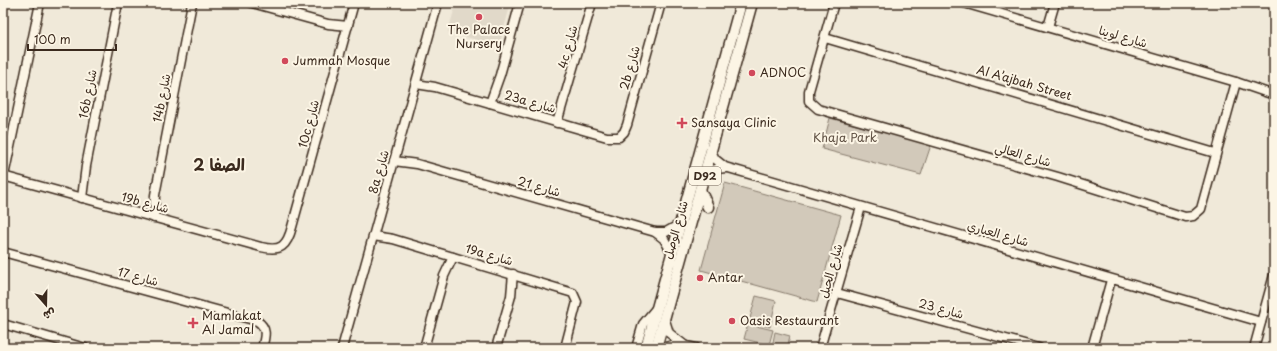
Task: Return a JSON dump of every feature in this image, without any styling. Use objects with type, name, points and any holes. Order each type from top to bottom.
[{"type":"main road","name":"شارع الوصل","points":[[646,348],[741,3]]},
{"type":"main road","name":"شارع الوصل","points":[[656,348],[752,3]]},
{"type":"main road","points":[[700,190],[708,207]]},
{"type":"street","points":[[4,176],[40,3]]},
{"type":"street","name":"16b شارع","points":[[79,197],[118,3]]},
{"type":"street","points":[[252,3],[347,29]]},
{"type":"street","name":"10c شارع","points":[[281,248],[288,240],[354,3]]},
{"type":"street","name":"8a شارع","points":[[342,348],[438,3]]},
{"type":"street","points":[[492,104],[520,3]]},
{"type":"street","name":"4c شارع","points":[[560,124],[592,3]]},
{"type":"street","name":"2b شارع","points":[[619,137],[624,132],[627,125],[661,3]]},
{"type":"street","name":"شارع العالي","points":[[834,3],[808,96],[812,106],[823,111],[1058,177],[1185,217],[1193,216],[1201,209],[1215,153],[1236,82]]},
{"type":"street","name":"شارع لوينا","points":[[964,3],[1236,82],[1274,95]]},
{"type":"street","points":[[1048,27],[1055,3]]},
{"type":"street","name":"14b شارع","points":[[154,218],[155,195],[192,4]]},
{"type":"street","name":"Al A’ajbah Street","points":[[825,38],[1215,153]]},
{"type":"street","name":"23a شارع","points":[[416,82],[607,137],[619,137]]},
{"type":"street","name":"شارع العباري","points":[[711,151],[718,162],[729,168],[1111,280],[1261,322]]},
{"type":"street","name":"شارع 21","points":[[395,157],[655,232],[666,232],[680,224]]},
{"type":"street","name":"شارع العباري","points":[[705,174],[716,168],[729,168]]},
{"type":"street","name":"19b شارع","points":[[4,176],[261,247],[273,249],[281,248]]},
{"type":"street","name":"14b شارع","points":[[145,215],[155,195]]},
{"type":"street","name":"شارع الحبل","points":[[822,346],[861,207]]},
{"type":"street","name":"19a شارع","points":[[375,232],[449,256],[567,290],[576,297],[576,307],[565,348]]},
{"type":"street","points":[[655,232],[664,239],[672,253]]},
{"type":"street","name":"شارع 17","points":[[3,252],[257,321],[264,328],[265,333],[262,348]]},
{"type":"street","points":[[424,348],[449,256]]},
{"type":"street","points":[[496,348],[517,275]]},
{"type":"street","points":[[1256,347],[1261,322],[1274,275]]},
{"type":"street","points":[[1092,348],[1111,280]]},
{"type":"street","name":"شارع 23","points":[[837,293],[1039,348]]},
{"type":"street","points":[[636,348],[643,324],[658,306]]},
{"type":"street","points":[[665,320],[670,333],[684,344]]},
{"type":"street","points":[[3,324],[85,348]]},
{"type":"street","points":[[661,348],[673,344],[684,344],[696,348]]},
{"type":"shaded area","name":"The Palace Nursery","points":[[456,3],[511,3],[499,46],[448,32]]},
{"type":"green space","name":"Khaja Park","points":[[830,118],[931,145],[921,175],[822,149]]},
{"type":"green space","points":[[725,183],[841,215],[817,302],[701,270]]},
{"type":"green space","points":[[756,296],[776,301],[770,327],[749,322]]},
{"type":"green space","points":[[748,324],[773,330],[769,345],[744,339]]},
{"type":"green space","points":[[775,332],[790,336],[787,348],[772,347]]},
{"type":"place","name":"The Palace Nursery","points":[[479,17]]},
{"type":"place","name":"Jummah Mosque","points":[[285,61]]},
{"type":"place","name":"ADNOC","points":[[752,73]]},
{"type":"place","name":"Sansaya Clinic","points":[[682,123]]},
{"type":"place","name":"Antar","points":[[700,278]]},
{"type":"place","name":"Oasis Restaurant","points":[[732,321]]},
{"type":"place","name":"Mamlakat Al Jamal","points":[[193,323]]},
{"type":"district","name":"الصفا 2","points":[[219,165]]}]
